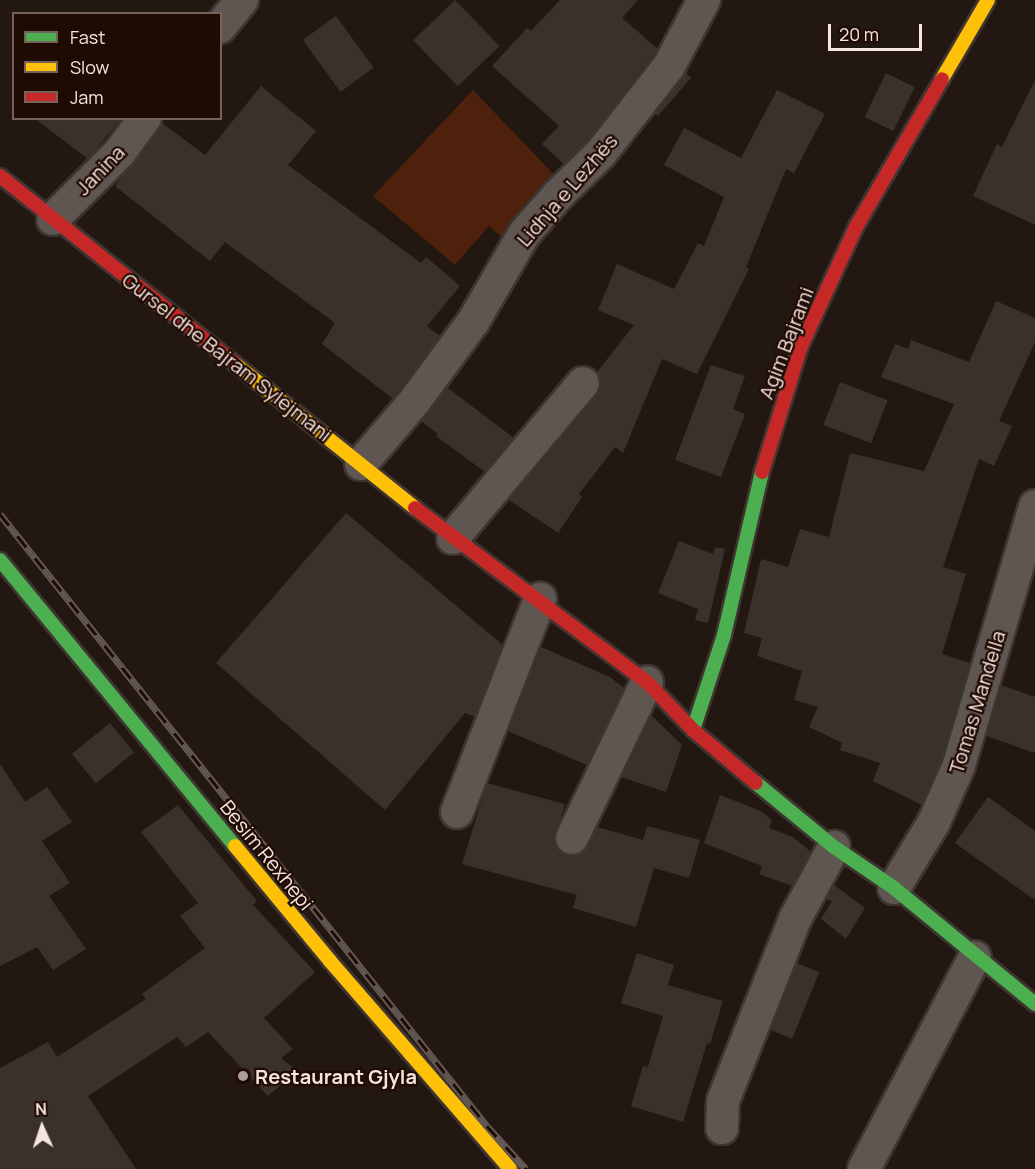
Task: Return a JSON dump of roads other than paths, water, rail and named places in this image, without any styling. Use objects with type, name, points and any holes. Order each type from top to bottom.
[{"type":"street","points":[[222,25],[242,0]]},
{"type":"street","name":"Lidhja e Lezhës","points":[[361,464],[414,402],[473,322],[524,234],[558,195],[601,153],[669,66],[704,0]]},
{"type":"street","name":"Agim Bajrami","points":[[693,730],[724,635],[769,444],[801,346],[856,227],[988,0]]},
{"type":"street","name":"Janina","points":[[53,219],[120,152],[144,120]]},
{"type":"street","name":"Gursel dhe Bajram Sylejmani","points":[[0,176],[453,538],[540,599],[647,682],[693,730],[834,847],[894,888],[975,957],[1035,1004]]},
{"type":"street","points":[[453,538],[583,383]]},
{"type":"street","name":"Tomas Mandella","points":[[894,888],[934,822],[959,765],[1035,506]]},
{"type":"street","name":"Besim Rexhepi","points":[[0,560],[330,961],[510,1169]]},
{"type":"street","points":[[457,812],[540,599]]},
{"type":"street","points":[[572,838],[647,682]]},
{"type":"street","points":[[722,1128],[723,1101],[795,919],[834,847]]},
{"type":"street","points":[[864,1169],[975,957]]},
{"type":"railway","points":[[0,514],[487,1126],[526,1169]]},
{"type":"place","name":"Restaurant Gjyla","points":[[243,1076]]}]
